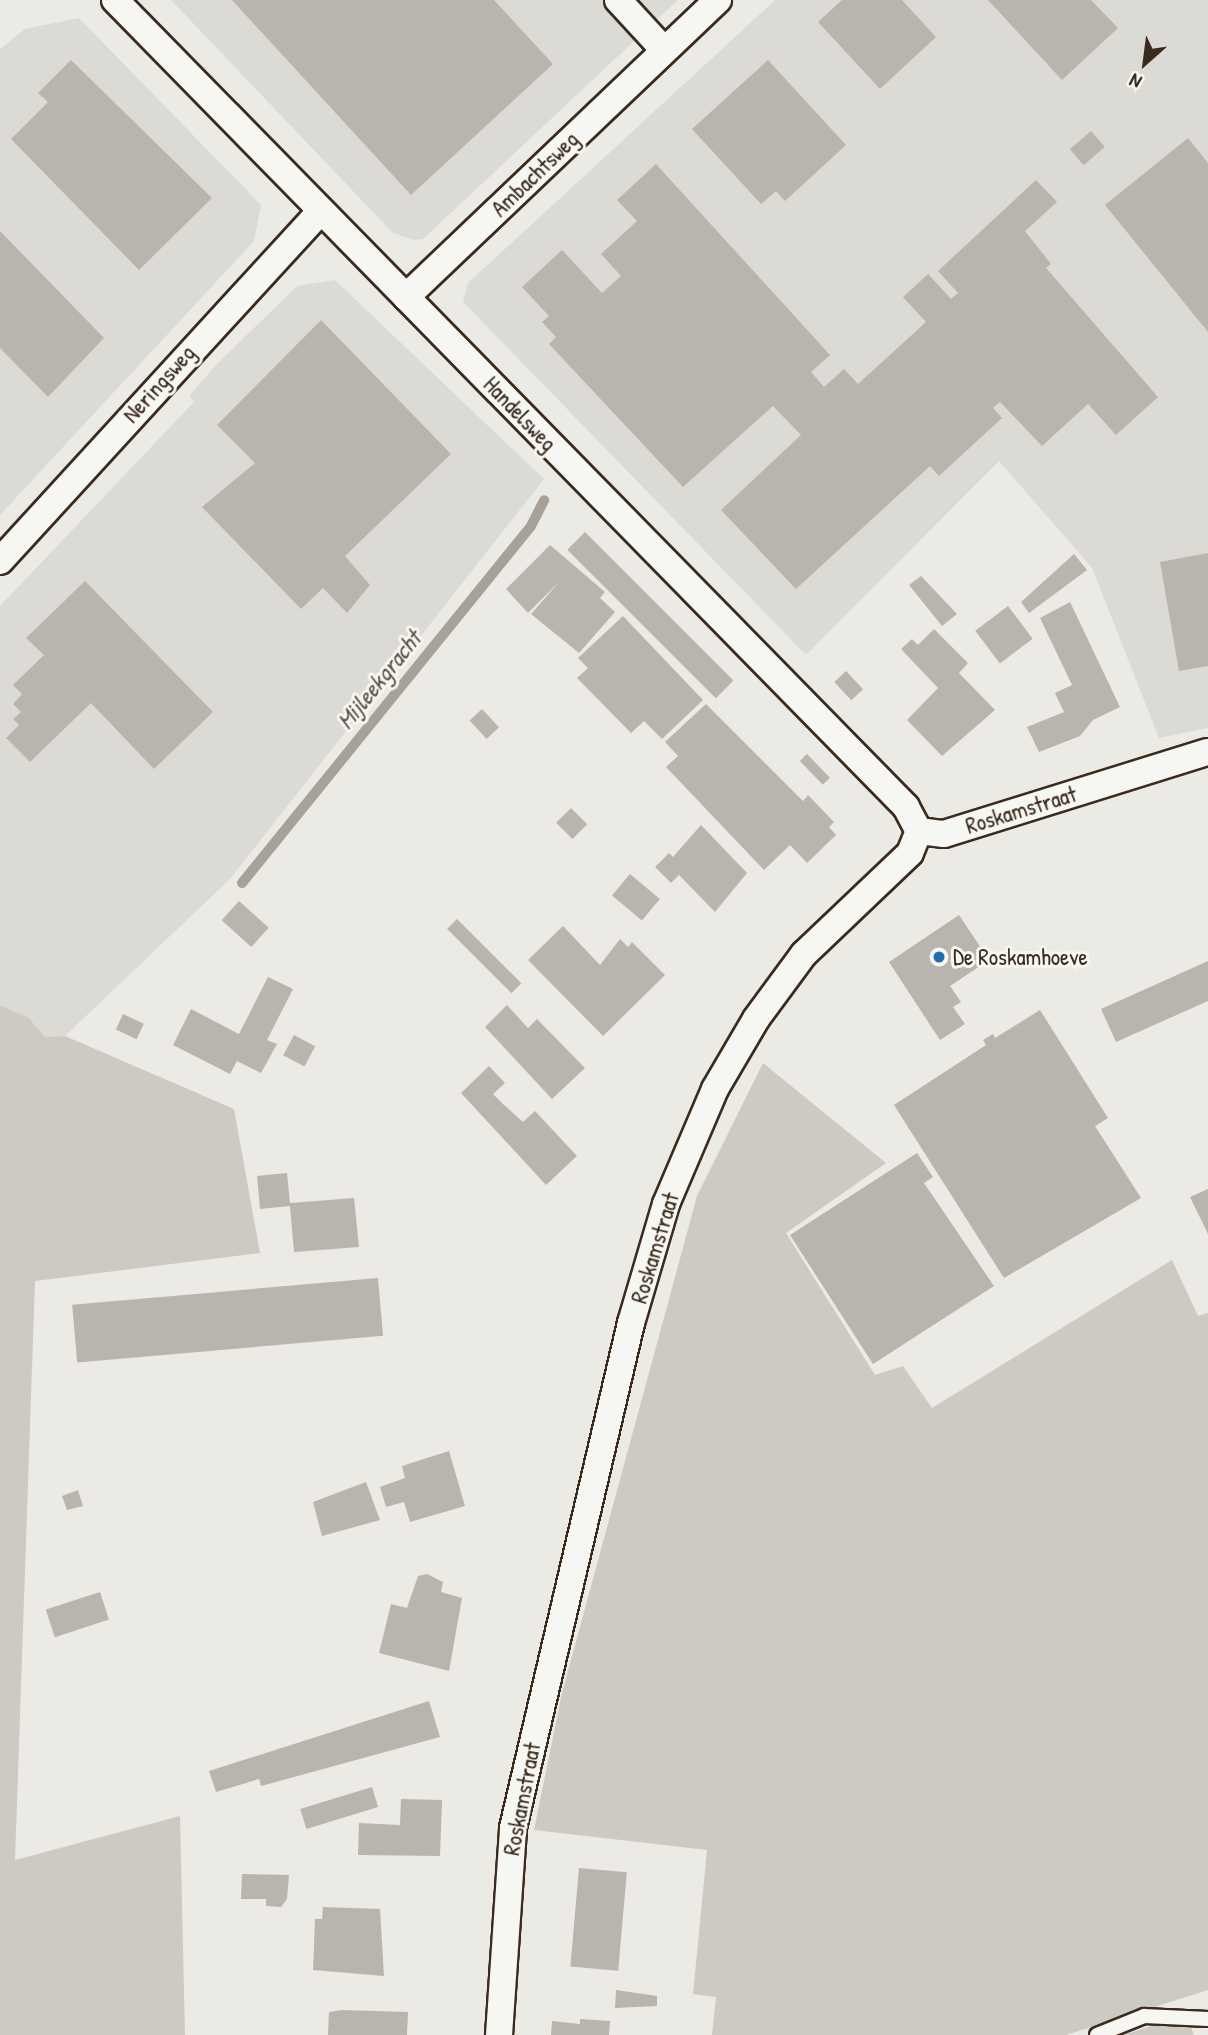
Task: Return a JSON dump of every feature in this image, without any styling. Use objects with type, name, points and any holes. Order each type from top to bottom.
[{"type":"street","name":"Handelsweg","points":[[115,0],[906,807],[919,831]]},
{"type":"street","points":[[618,0],[664,50]]},
{"type":"street","name":"Ambachtsweg","points":[[406,297],[718,0]]},
{"type":"street","name":"Neringsweg","points":[[0,561],[321,211]]},
{"type":"street","name":"Roskamstraat","points":[[499,2035],[513,1828],[631,1323],[666,1204],[715,1089],[756,1019],[804,954],[910,853],[919,831],[944,834],[1208,752]]},
{"type":"lane","points":[[1097,2035],[1144,2017],[1176,2013],[1208,2019]]},
{"type":"shaded area","points":[[171,0],[678,0],[423,239],[413,240],[392,232]]},
{"type":"shaded area","points":[[775,0],[1208,0],[1208,728],[1159,738],[1092,568],[999,461],[806,655],[463,302],[468,283]]},
{"type":"shaded area","points":[[79,18],[261,205],[254,241],[0,515],[0,49],[25,29]]},
{"type":"shaded area","points":[[335,280],[544,479],[230,879],[65,1036],[45,1037],[29,1018],[0,1005],[0,606],[194,402],[189,396],[218,363],[297,286]]},
{"type":"shaded area","points":[[0,1005],[29,1018],[45,1037],[65,1036],[234,1109],[260,1253],[35,1281],[15,1860],[180,1816],[185,2035],[0,2035]]},
{"type":"shaded area","points":[[763,1063],[886,1163],[786,1233],[875,1375],[903,1366],[932,1408],[1172,1260],[1198,1316],[1208,1313],[1208,1990],[1066,2035],[712,2035],[716,1997],[693,1994],[707,1850],[534,1830],[562,1693],[697,1196]]},
{"type":"shaded area","points":[[1189,2022],[1194,2035],[1123,2035],[1158,2024]]},
{"type":"building","points":[[232,0],[494,0],[553,64],[411,195]]},
{"type":"building","points":[[842,0],[902,0],[936,37],[880,89],[818,22]]},
{"type":"building","points":[[988,0],[1091,0],[1118,28],[1062,80]]},
{"type":"building","points":[[71,60],[212,198],[139,270],[11,139],[48,102],[38,93]]},
{"type":"building","points":[[768,60],[846,145],[785,201],[776,191],[761,204],[692,129]]},
{"type":"building","points":[[1091,131],[1105,147],[1084,165],[1070,149]]},
{"type":"building","points":[[1188,138],[1208,163],[1208,332],[1105,205]]},
{"type":"building","points":[[656,164],[830,355],[811,372],[824,387],[844,369],[858,384],[926,322],[903,297],[928,274],[951,299],[958,293],[938,271],[1036,180],[1057,202],[1025,231],[1051,264],[1046,268],[1158,397],[1116,435],[1088,404],[1042,446],[1000,402],[993,408],[1002,418],[939,476],[930,466],[796,589],[721,510],[801,435],[773,406],[683,487],[549,344],[556,337],[542,322],[549,316],[522,287],[562,250],[602,293],[621,276],[601,254],[637,221],[617,200]]},
{"type":"building","points":[[0,231],[104,338],[48,397],[0,348]]},
{"type":"building","points":[[321,320],[451,454],[345,556],[370,585],[347,613],[323,588],[301,609],[202,507],[255,463],[217,425]]},
{"type":"building","points":[[585,532],[733,680],[716,698],[567,550]]},
{"type":"building","points":[[550,545],[605,592],[600,598],[615,612],[579,653],[531,614],[559,582],[528,613],[506,589]]},
{"type":"building","points":[[1208,553],[1208,666],[1179,671],[1160,562]]},
{"type":"building","points":[[1074,554],[1087,570],[1029,613],[1021,602]]},
{"type":"building","points":[[921,576],[957,614],[942,626],[909,585]]},
{"type":"building","points":[[85,581],[213,712],[154,769],[91,703],[30,762],[6,738],[19,725],[13,719],[21,712],[13,704],[22,694],[13,685],[44,655],[26,638]]},
{"type":"building","points":[[1070,602],[1120,707],[1093,720],[1080,736],[1039,752],[1027,727],[1064,712],[1055,693],[1072,685],[1040,618]]},
{"type":"building","points":[[1008,606],[1033,639],[1000,663],[975,631]]},
{"type":"building","points":[[623,616],[703,700],[662,739],[644,721],[631,733],[577,678],[588,668],[578,658]]},
{"type":"building","points":[[934,629],[968,663],[959,673],[995,710],[942,756],[907,720],[938,688],[901,649],[912,639],[918,645]]},
{"type":"building","points":[[846,671],[863,689],[851,700],[834,682]]},
{"type":"building","points":[[706,704],[803,801],[808,795],[834,822],[829,827],[836,835],[807,863],[790,845],[764,870],[666,767],[678,756],[665,742]]},
{"type":"building","points":[[482,709],[499,727],[487,739],[470,721]]},
{"type":"building","points":[[807,754],[830,778],[823,785],[800,761]]},
{"type":"building","points":[[571,808],[587,824],[572,839],[556,823]]},
{"type":"building","points":[[701,825],[747,873],[715,912],[679,875],[671,883],[655,867],[669,853],[673,857]]},
{"type":"building","points":[[630,874],[660,899],[642,921],[612,895]]},
{"type":"building","points":[[239,901],[269,928],[251,947],[222,920]]},
{"type":"building","points":[[959,915],[989,960],[950,986],[961,1002],[953,1007],[965,1024],[940,1040],[889,962]]},
{"type":"building","points":[[457,919],[521,983],[511,993],[447,929]]},
{"type":"building","points":[[563,926],[600,965],[620,939],[628,947],[632,942],[665,975],[603,1036],[528,960]]},
{"type":"building","points":[[1208,961],[1208,1001],[1116,1042],[1101,1009]]},
{"type":"building","points":[[268,977],[293,989],[267,1040],[277,1044],[261,1073],[237,1061],[230,1074],[173,1045],[191,1009],[239,1034]]},
{"type":"building","points":[[507,1005],[528,1028],[537,1019],[585,1068],[552,1099],[485,1027]]},
{"type":"building","points":[[1040,1010],[1108,1118],[1095,1126],[1141,1198],[1004,1278],[894,1105],[986,1045],[983,1040],[993,1034],[995,1038]]},
{"type":"building","points":[[123,1014],[144,1024],[137,1039],[116,1029]]},
{"type":"building","points":[[294,1035],[315,1046],[304,1067],[283,1055]]},
{"type":"building","points":[[489,1066],[505,1083],[493,1094],[523,1122],[535,1111],[577,1156],[546,1185],[461,1093]]},
{"type":"building","points":[[917,1153],[933,1177],[924,1183],[994,1286],[873,1364],[790,1235]]},
{"type":"building","points":[[287,1173],[290,1203],[354,1198],[359,1247],[294,1252],[290,1206],[260,1209],[257,1176]]},
{"type":"building","points":[[1208,1189],[1208,1234],[1190,1197]]},
{"type":"building","points":[[378,1278],[383,1336],[77,1363],[72,1305]]},
{"type":"building","points":[[449,1451],[465,1506],[410,1522],[404,1502],[386,1507],[380,1487],[405,1478],[402,1466]]},
{"type":"building","points":[[366,1482],[380,1520],[322,1536],[313,1502]]},
{"type":"building","points":[[78,1490],[83,1506],[67,1510],[62,1496]]},
{"type":"building","points":[[427,1574],[443,1582],[441,1592],[462,1598],[449,1671],[379,1653],[391,1604],[407,1608],[418,1576]]},
{"type":"building","points":[[100,1592],[109,1620],[55,1637],[46,1610]]},
{"type":"building","points":[[429,1701],[440,1737],[261,1786],[259,1779],[216,1792],[209,1771]]},
{"type":"building","points":[[372,1787],[378,1807],[306,1829],[300,1809]]},
{"type":"building","points":[[401,1799],[442,1800],[440,1856],[358,1855],[359,1823],[400,1825]]},
{"type":"building","points":[[579,1868],[627,1872],[618,1971],[570,1967]]},
{"type":"building","points":[[242,1874],[289,1875],[287,1899],[281,1907],[266,1906],[266,1899],[241,1899]]},
{"type":"building","points":[[323,1907],[380,1909],[384,1976],[313,1970],[315,1919],[322,1919]]},
{"type":"building","points":[[616,1990],[657,1996],[657,2006],[615,2008]]},
{"type":"building","points":[[329,2012],[408,2012],[407,2035],[328,2035]]},
{"type":"building","points":[[580,2019],[610,2021],[609,2035],[551,2035],[552,2021],[580,2024]]},
{"type":"waterway","name":"Mijleekgracht","points":[[242,883],[531,526],[544,500]]},
{"type":"place","name":"De Roskamhoeve","points":[[939,957]]}]
